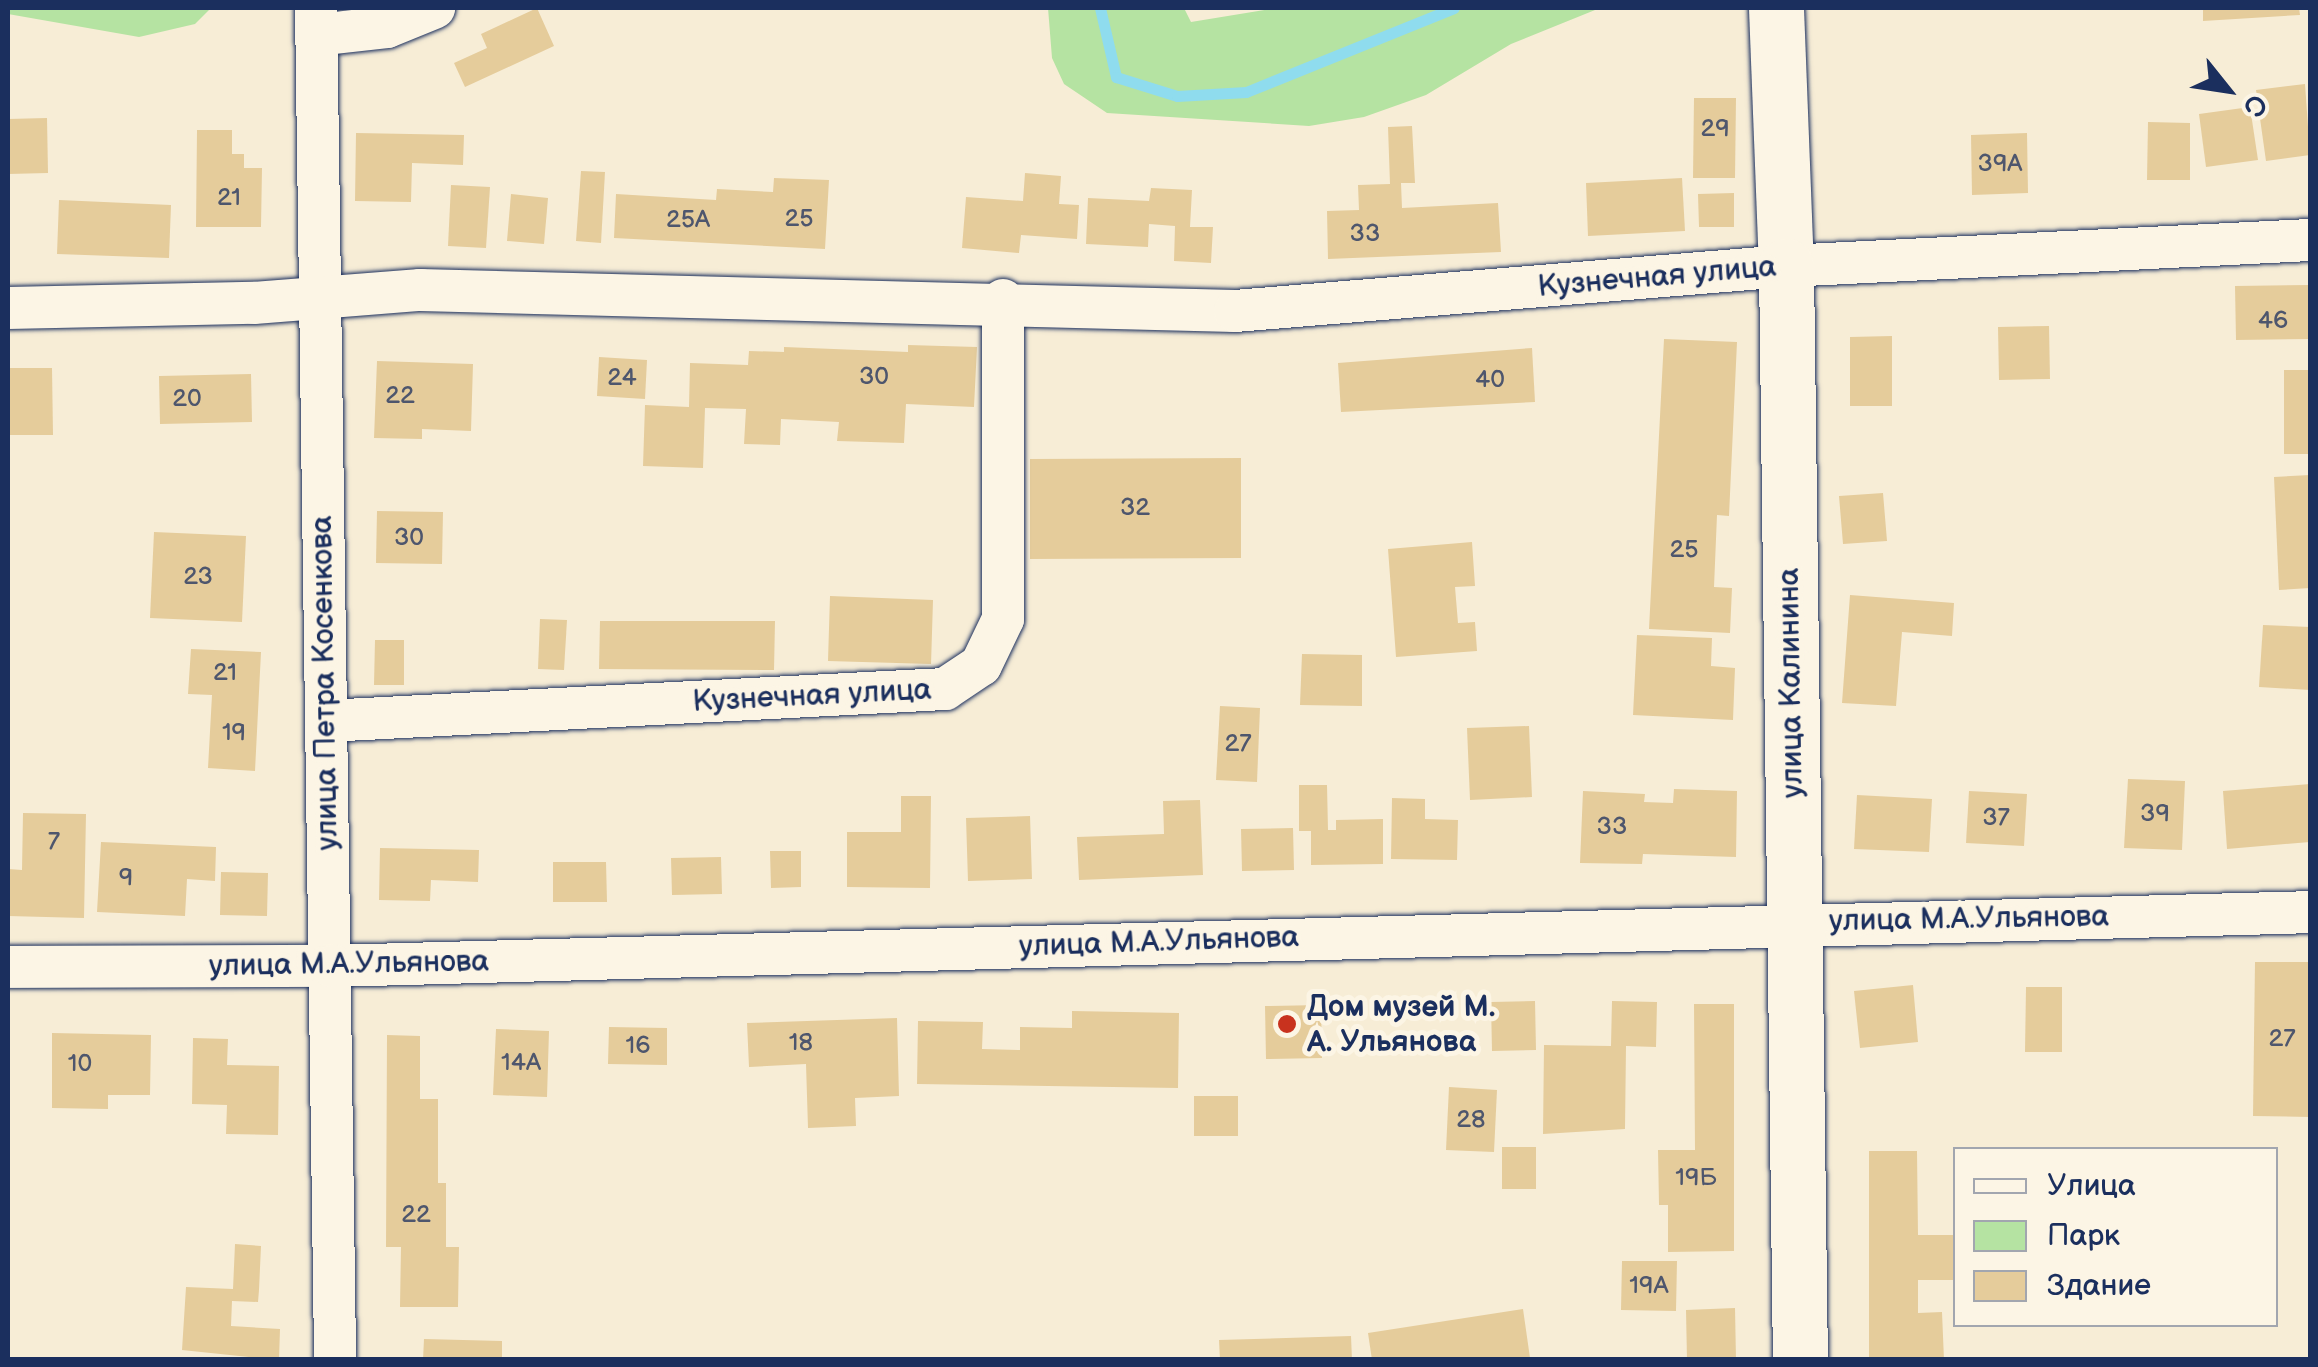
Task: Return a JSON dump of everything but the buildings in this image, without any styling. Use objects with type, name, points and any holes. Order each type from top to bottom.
[{"type":"street","points":[[316,21],[387,27],[434,8]]},
{"type":"street","name":"улица Калинина","points":[[1776,8],[1786,266],[1800,1360]]},
{"type":"street","name":"улица Петра Косенкова","points":[[316,21],[316,296],[332,966],[335,1360]]},
{"type":"street","name":"Кузнечная улица","points":[[8,308],[420,290],[1003,300],[1235,311],[1786,266],[2310,240]]},
{"type":"street","name":"Кузнечная улица","points":[[326,721],[944,689],[981,665],[1003,620],[1003,300]]},
{"type":"street","name":"улица М.А.Ульянова","points":[[8,967],[332,966],[1795,923],[2310,912]]},
{"type":"green space","points":[[8,8],[211,8],[195,24],[139,37],[8,14]]},
{"type":"green space","points":[[1048,8],[1184,8],[1191,22],[1277,8],[1600,8],[1511,44],[1426,95],[1364,117],[1309,126],[1107,113],[1064,84],[1052,58]]},
{"type":"waterway","points":[[1100,8],[1116,77],[1177,96],[1246,92],[1454,8]]},
{"type":"place","name":"Дом музей М. А. Ульянова","points":[[1287,1024]]}]
